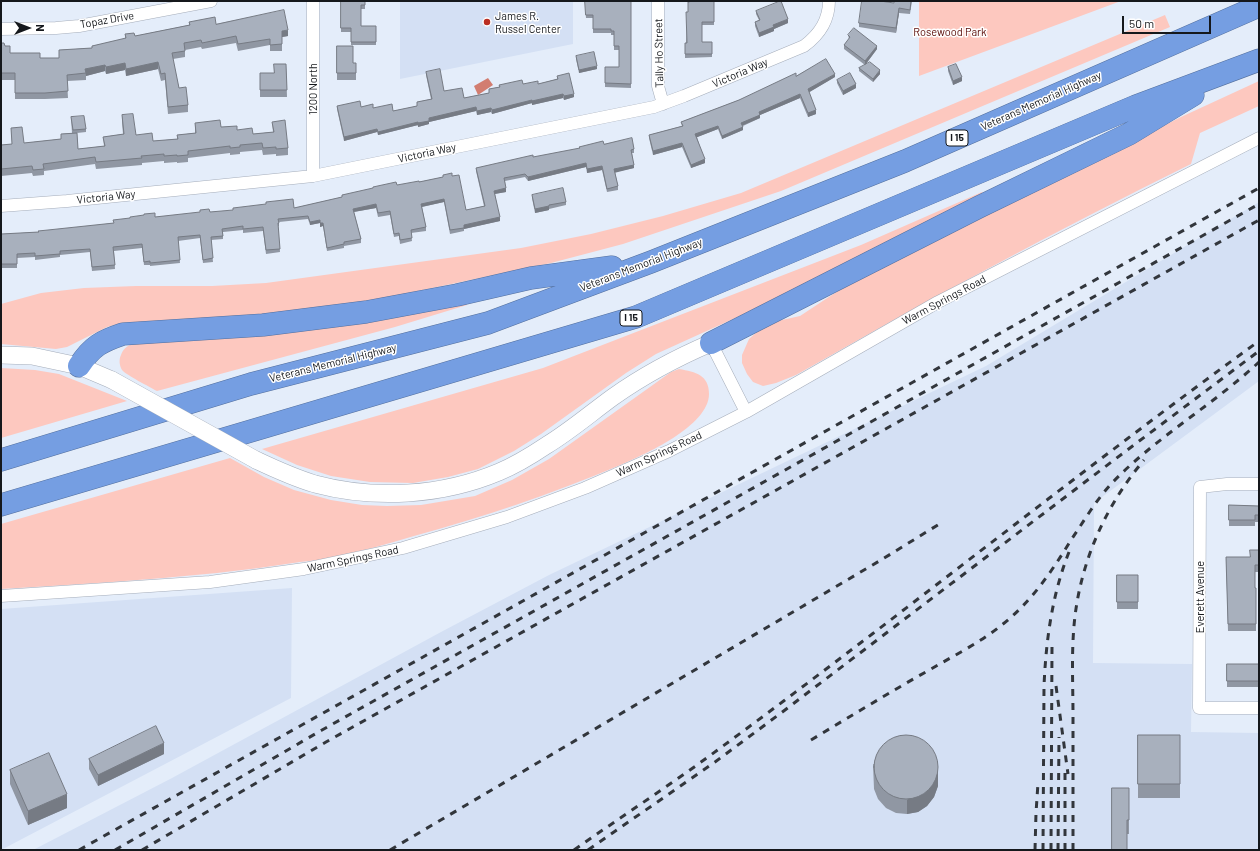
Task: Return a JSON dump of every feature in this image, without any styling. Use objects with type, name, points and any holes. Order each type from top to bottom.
[{"type":"highway","name":"Veterans Memorial Highway","points":[[1,460],[251,384],[488,323],[651,262],[905,161],[1259,6]]},
{"type":"highway","name":"I 15","points":[[1,505],[636,317],[1136,106],[1259,60]]},
{"type":"highway","points":[[710,343],[979,207],[1130,134],[1238,68]]},
{"type":"highway","points":[[79,366],[87,354],[95,346],[107,339],[123,334],[263,325],[366,312],[457,295],[531,278],[651,262]]},
{"type":"main road","points":[[1,355],[32,356],[79,366],[112,380],[256,460],[286,474],[315,484],[367,493],[401,493],[447,488],[499,472],[548,444],[613,397],[650,373],[677,358],[710,343]]},
{"type":"street","name":"Topaz Drive","points":[[1,29],[79,26],[212,1]]},
{"type":"street","name":"1200 North","points":[[312,1],[313,176]]},
{"type":"street","name":"Tally Ho Street","points":[[658,1],[658,86],[663,104]]},
{"type":"street","name":"Victoria Way","points":[[1,206],[67,201],[313,176],[663,104],[804,46],[815,36],[826,18],[829,1]]},
{"type":"street","name":"Warm Springs Road","points":[[1,596],[210,582],[304,570],[404,548],[507,517],[585,488],[669,451],[746,412],[938,302],[1259,138]]},
{"type":"street","points":[[710,343],[746,412]]},
{"type":"street","name":"Everett Avenue","points":[[1259,484],[1227,484],[1200,487],[1199,708],[1259,708]]},
{"type":"shaded area","name":"James R. Russel Center","points":[[400,1],[573,1],[573,44],[400,79]]},
{"type":"shaded area","points":[[488,78],[493,85],[478,95],[474,86]]},
{"type":"shaded area","points":[[1259,202],[1259,381],[1094,503],[1093,663],[1192,664],[1191,732],[1259,733],[1259,850],[33,850],[172,778],[549,575],[986,366]]},
{"type":"shaded area","points":[[292,588],[291,698],[1,850],[1,609]]},
{"type":"green space","name":"Rosewood Park","points":[[919,1],[1121,1],[919,76]]},
{"type":"green space","points":[[1165,15],[1170,27],[781,191],[623,244],[551,263],[399,295],[309,311],[223,318],[121,323],[107,327],[67,347],[56,349],[1,344],[1,304],[41,293],[84,288],[212,286],[266,283],[521,248],[591,234],[663,216],[741,193]]},
{"type":"green space","points":[[1259,81],[1259,106],[1200,133],[1191,164],[992,266],[796,375],[776,383],[763,386],[753,382],[747,374],[742,363],[742,355],[749,339],[759,330],[773,322],[800,316],[841,289],[1181,117]]},
{"type":"green space","points":[[982,192],[985,199],[821,279],[656,354],[626,373],[541,434],[514,451],[478,469],[448,477],[413,483],[370,482],[331,476],[297,465],[262,449],[543,368],[861,245]]},
{"type":"green space","points":[[464,299],[467,305],[395,327],[157,391],[124,372],[120,364],[120,358],[123,351],[132,344]]},
{"type":"green space","points":[[1,368],[35,370],[59,374],[127,401],[1,438]]},
{"type":"green space","points":[[679,369],[696,373],[704,379],[707,382],[709,394],[706,406],[687,428],[673,438],[643,455],[568,486],[491,513],[385,545],[336,557],[238,571],[190,576],[1,589],[1,524],[230,458],[264,477],[294,490],[331,500],[362,505],[421,505],[475,496],[512,480],[549,459],[671,372]]},
{"type":"building","points":[[341,1],[365,1],[365,5],[361,5],[361,26],[376,26],[376,42],[351,42],[351,28],[341,28]]},
{"type":"building","points":[[585,1],[631,1],[631,84],[605,83],[605,67],[619,67],[619,46],[614,46],[614,31],[611,31],[611,29],[593,29],[593,15],[586,15]]},
{"type":"building","points":[[689,1],[714,1],[714,22],[702,22],[702,42],[712,42],[712,54],[685,54],[685,43],[687,43],[686,12],[688,12]]},
{"type":"building","points":[[781,1],[788,19],[759,33],[755,22],[760,20],[756,11]]},
{"type":"building","points":[[862,1],[894,3],[894,1],[911,1],[910,10],[899,8],[896,28],[859,23]]},
{"type":"building","points":[[284,10],[288,30],[282,31],[282,44],[270,45],[270,39],[238,44],[236,36],[202,43],[201,40],[184,43],[185,51],[172,53],[179,88],[186,87],[188,105],[168,107],[165,73],[161,74],[158,62],[126,69],[125,63],[85,69],[86,73],[67,75],[68,91],[45,93],[15,93],[15,73],[1,73],[1,43],[4,43],[5,46],[10,46],[10,53],[40,53],[40,58],[59,58],[59,50],[92,48],[92,46],[126,38],[125,34],[134,33],[135,36],[190,25],[189,22],[215,17],[216,24]]},
{"type":"building","points":[[854,28],[877,46],[865,61],[844,45],[850,37],[848,35]]},
{"type":"building","points":[[337,46],[353,46],[353,63],[356,63],[356,73],[337,73]]},
{"type":"building","points":[[594,52],[597,66],[579,70],[576,56]]},
{"type":"building","points":[[826,59],[835,74],[808,89],[816,110],[808,113],[800,94],[759,112],[760,115],[741,123],[743,127],[722,136],[718,126],[695,134],[705,159],[691,165],[682,143],[653,151],[649,135],[683,126],[681,122],[739,100],[796,73],[796,76]]},
{"type":"building","points":[[870,62],[880,70],[873,79],[859,68]]},
{"type":"building","points":[[274,64],[286,64],[287,90],[260,90],[260,73],[274,73]]},
{"type":"building","points":[[956,64],[962,77],[953,81],[948,67]]},
{"type":"building","points":[[440,69],[444,91],[462,88],[464,98],[489,93],[489,89],[500,87],[499,85],[522,80],[523,84],[538,81],[538,84],[558,79],[557,76],[569,73],[574,94],[564,96],[563,94],[532,100],[492,110],[491,108],[477,111],[476,107],[429,118],[429,121],[418,122],[378,132],[377,129],[344,137],[337,106],[360,101],[361,107],[373,104],[373,108],[392,104],[393,111],[417,106],[417,102],[432,99],[426,72]]},
{"type":"building","points":[[850,73],[856,84],[843,91],[837,80]]},
{"type":"building","points":[[133,114],[136,135],[152,133],[153,141],[178,139],[177,135],[196,133],[195,123],[220,120],[221,127],[237,126],[237,130],[252,128],[253,134],[274,132],[272,122],[285,120],[288,148],[263,148],[262,143],[240,145],[240,147],[230,148],[230,146],[188,151],[188,155],[164,156],[164,154],[141,156],[142,158],[96,162],[95,157],[43,164],[44,169],[33,170],[32,166],[1,169],[1,145],[12,144],[11,128],[22,127],[24,143],[61,139],[61,134],[77,133],[78,149],[105,146],[103,137],[124,134],[122,115]]},
{"type":"building","points":[[84,116],[86,129],[73,130],[71,117]]},
{"type":"building","points":[[632,138],[634,149],[631,150],[634,165],[614,169],[618,186],[607,189],[602,166],[587,169],[586,163],[528,177],[525,174],[504,178],[506,188],[494,191],[500,217],[464,225],[464,228],[450,230],[444,199],[421,204],[426,227],[411,230],[412,238],[400,240],[399,233],[394,234],[390,211],[378,213],[376,204],[353,209],[361,239],[344,242],[344,244],[327,248],[323,223],[320,223],[320,220],[310,222],[308,216],[278,219],[280,249],[266,250],[263,227],[243,229],[243,226],[222,229],[223,236],[211,237],[213,258],[203,260],[200,235],[178,237],[180,260],[150,263],[150,261],[144,262],[142,244],[113,247],[115,265],[92,267],[90,249],[60,251],[60,254],[35,256],[35,253],[17,254],[17,264],[1,264],[1,234],[39,232],[38,231],[114,223],[113,220],[130,218],[144,214],[155,213],[155,217],[200,212],[200,210],[209,209],[210,212],[233,210],[233,208],[293,199],[294,208],[342,197],[342,195],[373,187],[396,182],[397,185],[419,182],[443,177],[443,175],[452,173],[452,176],[459,175],[466,210],[485,206],[476,168],[533,155],[533,157],[580,148],[579,147],[603,141],[604,144]]},
{"type":"building","points":[[563,188],[566,202],[535,209],[532,195]]},
{"type":"building","points":[[1229,505],[1259,506],[1259,515],[1255,515],[1255,520],[1229,520]]},
{"type":"building","points":[[1250,550],[1259,550],[1259,565],[1255,565],[1256,624],[1228,624],[1226,557],[1250,557]]},
{"type":"building","points":[[1117,575],[1138,575],[1138,602],[1117,602]]},
{"type":"building","points":[[1227,664],[1259,664],[1259,681],[1227,681]]},
{"type":"building","points":[[156,726],[164,743],[98,775],[89,759]]},
{"type":"building","points":[[906,735],[918,737],[929,744],[936,755],[938,767],[936,779],[929,790],[918,797],[906,799],[894,797],[883,790],[876,779],[874,767],[876,755],[883,744],[894,737]]},
{"type":"building","points":[[1138,735],[1180,735],[1180,784],[1138,784]]},
{"type":"building","points":[[49,753],[67,794],[28,811],[10,770]]},
{"type":"building","points":[[1112,788],[1129,788],[1127,850],[1112,850]]},
{"type":"railway","points":[[79,850],[1259,188]]},
{"type":"railway","points":[[115,850],[322,730],[1259,204]]},
{"type":"railway","points":[[142,850],[326,742],[1259,220]]},
{"type":"railway","points":[[574,850],[691,769],[777,706],[1259,341]]},
{"type":"railway","points":[[588,850],[715,762],[781,713],[1259,351]]},
{"type":"railway","points":[[811,740],[968,648],[1003,624],[1023,606],[1041,585],[1095,503],[1112,483],[1165,436],[1223,393],[1259,362]]},
{"type":"railway","points":[[1073,850],[1073,653],[1078,595],[1090,553],[1107,514],[1130,477],[1144,460]]},
{"type":"railway","points":[[390,850],[941,523]]},
{"type":"railway","points":[[1043,850],[1044,686],[1046,652],[1054,601],[1069,552]]},
{"type":"railway","points":[[1051,850],[1052,647]]},
{"type":"railway","points":[[1056,686],[1068,774]]},
{"type":"railway","points":[[1058,850],[1059,737]]},
{"type":"railway","points":[[1065,768],[1065,850]]},
{"type":"railway","points":[[1035,850],[1038,783]]},
{"type":"place","name":"James R. Russel Center","points":[[487,22]]}]
